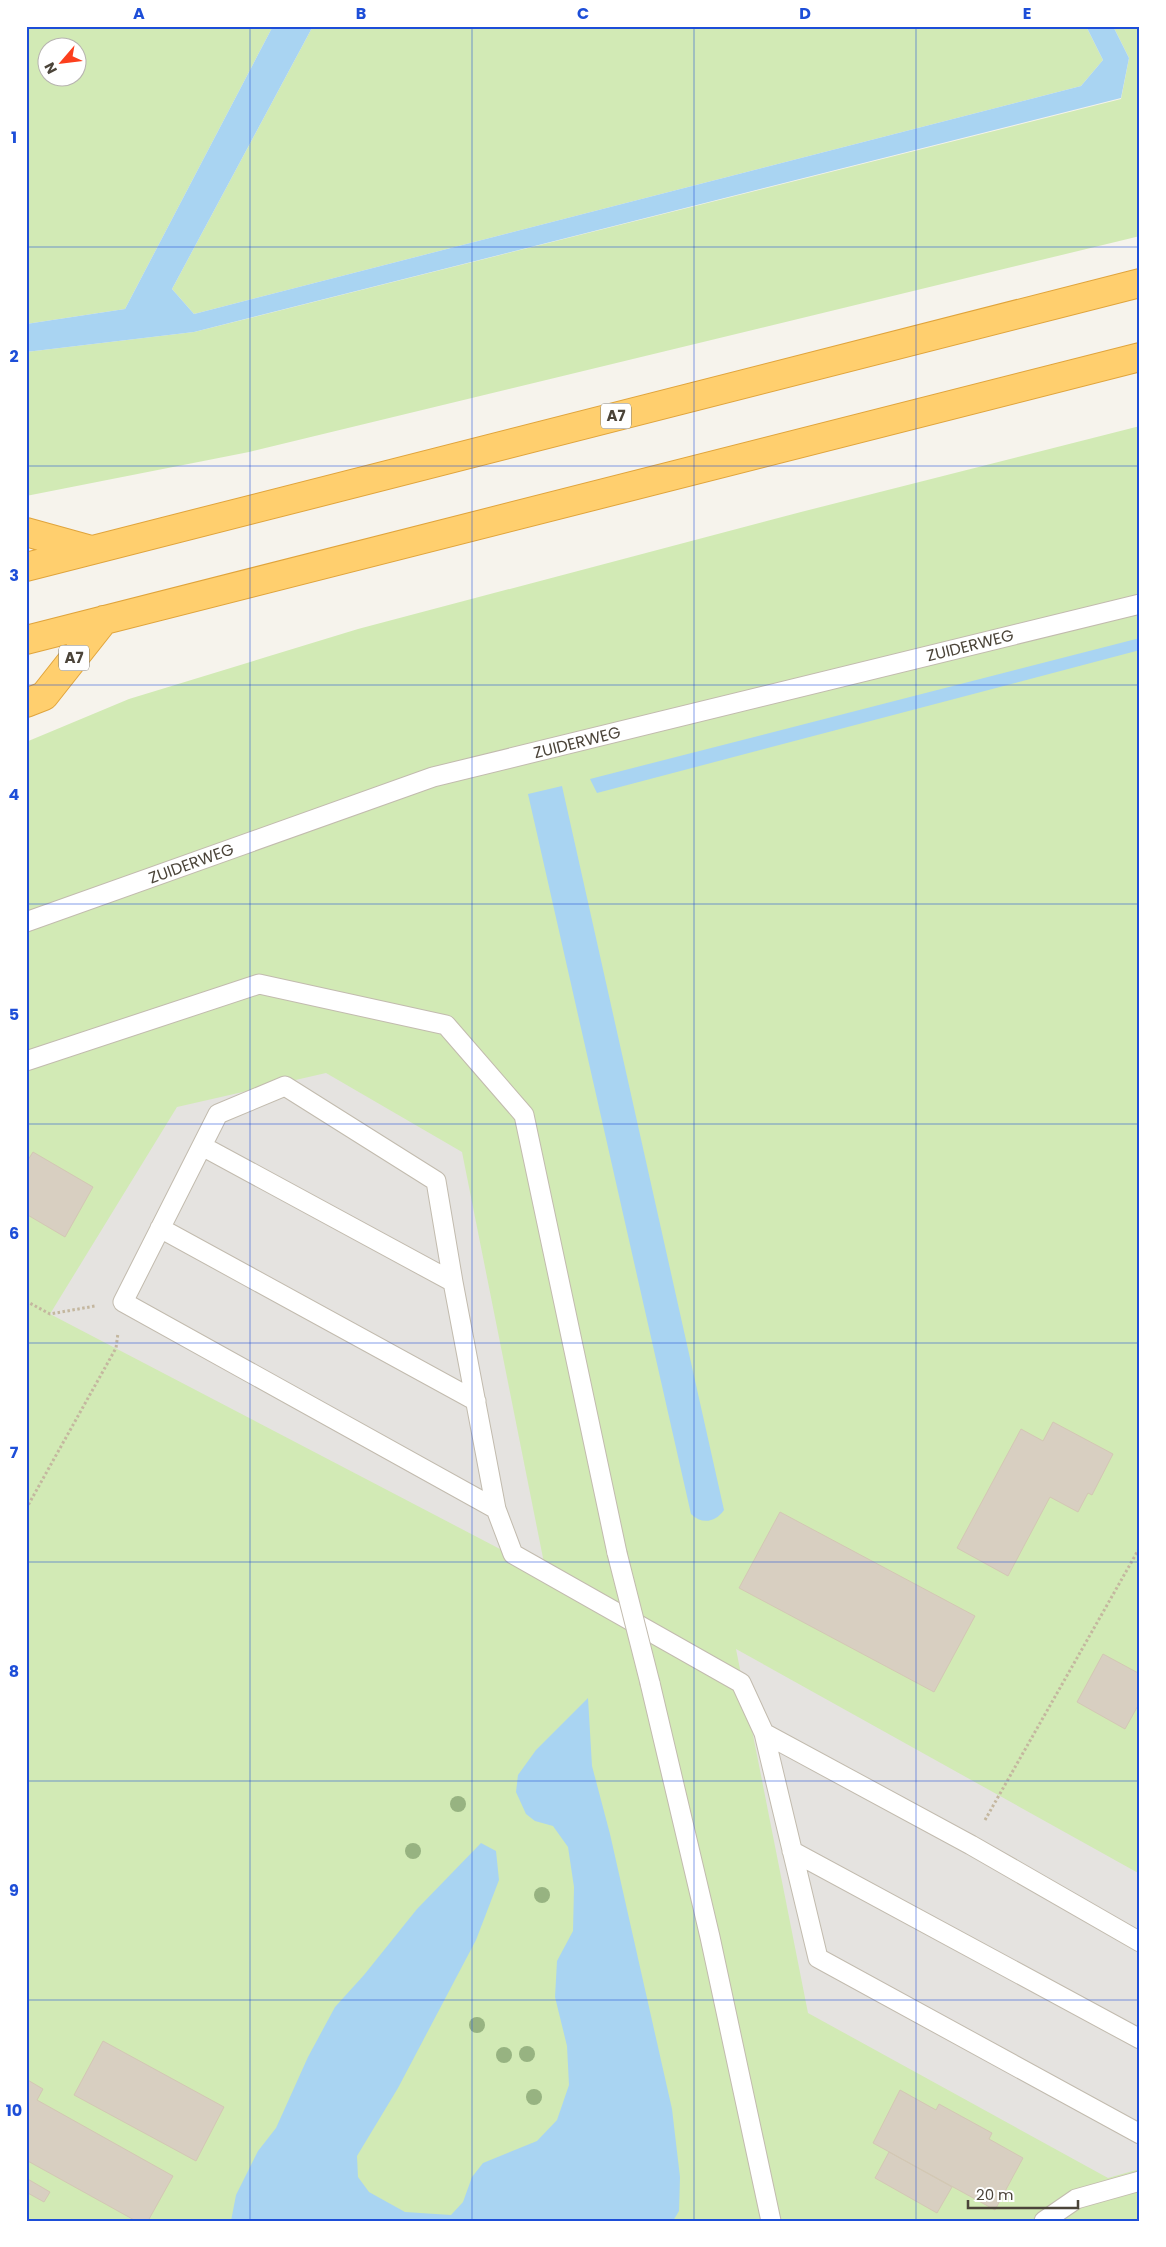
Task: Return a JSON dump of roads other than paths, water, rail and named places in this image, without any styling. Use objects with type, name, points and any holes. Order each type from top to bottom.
[{"type":"highway","name":"A7","points":[[26,567],[1140,283]]},
{"type":"highway","name":"A7","points":[[26,640],[1140,357]]},
{"type":"highway","name":"A7","points":[[26,532],[92,550]]},
{"type":"highway","name":"A7","points":[[26,703],[44,696],[104,620]]},
{"type":"lane","name":"ZUIDERWEG","points":[[26,922],[432,777],[1140,604]]},
{"type":"lane","points":[[26,1061],[258,984],[446,1025],[524,1115],[617,1553],[650,1683],[776,2220]]},
{"type":"lane","points":[[496,1509],[123,1302],[218,1114],[286,1086],[436,1181],[496,1509],[513,1554],[741,1682],[764,1733],[818,1958],[1140,2134]]},
{"type":"lane","points":[[202,1146],[453,1282]]},
{"type":"lane","points":[[160,1228],[476,1401]]},
{"type":"lane","points":[[764,1733],[971,1845],[1140,1942]]},
{"type":"lane","points":[[792,1852],[1140,2039]]},
{"type":"lane","points":[[1044,2221],[1076,2199],[1140,2181]]},
{"type":"water","points":[[273,26],[313,26],[172,289],[194,314],[1081,86],[1103,60],[1086,26],[1113,26],[1129,58],[1121,98],[194,332],[26,352],[26,324],[125,309]]},
{"type":"water","points":[[1140,638],[1140,650],[597,793],[590,779]]},
{"type":"water","points":[[562,786],[724,1510],[717,1517],[709,1521],[700,1520],[691,1514],[528,794]]},
{"type":"water","points":[[588,1698],[592,1766],[610,1834],[672,2109],[680,2177],[679,2211],[673,2221],[231,2221],[236,2195],[258,2151],[276,2128],[308,2057],[335,2007],[364,1975],[417,1909],[481,1843],[496,1851],[499,1880],[476,1940],[398,2088],[357,2156],[358,2177],[369,2192],[405,2212],[451,2215],[463,2202],[472,2177],[483,2163],[537,2141],[557,2120],[569,2085],[567,2046],[555,1997],[557,1961],[573,1931],[574,1887],[568,1847],[553,1826],[535,1821],[526,1814],[516,1792],[518,1775],[536,1750]]}]
